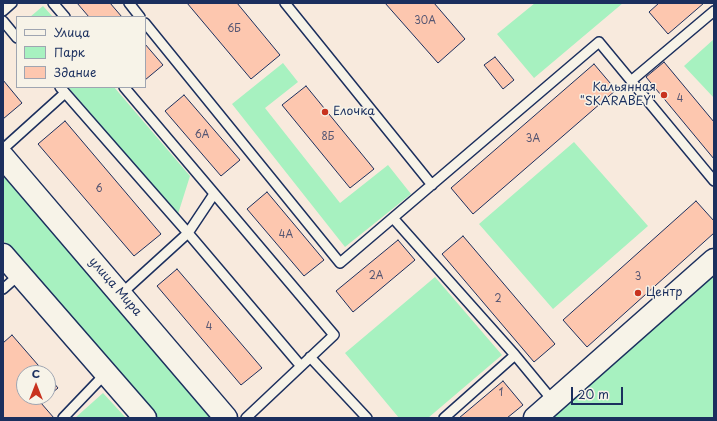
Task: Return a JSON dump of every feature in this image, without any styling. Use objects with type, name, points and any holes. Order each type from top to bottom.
[{"type":"main road","name":"улица Мира","points":[[3,157],[226,418]]},
{"type":"main road","points":[[3,255],[145,418]]},
{"type":"main road","points":[[534,418],[714,260]]},
{"type":"lane","points":[[3,11],[12,3]]},
{"type":"lane","points":[[53,3],[64,16]]},
{"type":"lane","points":[[129,3],[139,16]]},
{"type":"lane","points":[[285,3],[432,185]]},
{"type":"lane","points":[[631,81],[714,11]]},
{"type":"lane","points":[[3,22],[16,37]]},
{"type":"lane","points":[[146,24],[340,263],[599,42],[714,181]]},
{"type":"lane","points":[[125,88],[334,335],[300,365],[246,418]]},
{"type":"lane","points":[[3,149],[62,90],[188,233],[300,365]]},
{"type":"lane","points":[[120,294],[188,233],[214,194]]},
{"type":"lane","points":[[393,218],[515,355],[553,402]]},
{"type":"lane","points":[[3,289],[20,274]]},
{"type":"lane","points":[[444,418],[515,355]]},
{"type":"lane","points":[[310,357],[367,418]]},
{"type":"lane","points":[[63,418],[107,373]]},
{"type":"green space","points":[[535,3],[623,3],[534,78],[497,34]]},
{"type":"green space","points":[[43,6],[52,16],[31,16]]},
{"type":"green space","points":[[714,39],[714,98],[684,66]]},
{"type":"green space","points":[[283,63],[298,82],[265,108],[340,203],[388,165],[411,194],[345,247],[232,104]]},
{"type":"green space","points":[[69,88],[115,88],[190,176],[178,214]]},
{"type":"green space","points":[[574,142],[648,226],[553,309],[479,224]]},
{"type":"green space","points":[[3,174],[211,418],[156,418],[3,240]]},
{"type":"green space","points":[[714,269],[714,418],[543,418]]},
{"type":"green space","points":[[435,277],[502,355],[428,418],[399,418],[345,353]]},
{"type":"green space","points":[[103,393],[126,418],[75,418]]},
{"type":"building","points":[[77,3],[110,3],[121,16],[88,16]]},
{"type":"building","points":[[187,3],[237,3],[280,55],[251,79]]},
{"type":"building","points":[[385,3],[434,3],[465,39],[438,63]]},
{"type":"building","points":[[659,3],[704,3],[668,34],[649,12]]},
{"type":"building","points":[[146,45],[163,65],[146,79]]},
{"type":"building","points":[[495,57],[514,80],[503,89],[484,65]]},
{"type":"building","points":[[664,62],[714,122],[714,159],[646,77]]},
{"type":"building","points":[[594,64],[616,90],[473,214],[451,188]]},
{"type":"building","points":[[3,80],[22,103],[3,119]]},
{"type":"building","points":[[306,86],[374,169],[350,188],[282,105]]},
{"type":"building","points":[[184,95],[240,160],[221,176],[165,111]]},
{"type":"building","points":[[65,121],[161,234],[134,256],[38,144]]},
{"type":"building","points":[[267,192],[324,260],[304,276],[247,209]]},
{"type":"building","points":[[696,201],[714,221],[714,233],[587,347],[563,320]]},
{"type":"building","points":[[463,236],[555,344],[534,362],[442,254]]},
{"type":"building","points":[[398,240],[415,260],[353,312],[336,291]]},
{"type":"building","points":[[177,269],[262,368],[241,385],[157,286]]},
{"type":"building","points":[[12,335],[38,365],[16,365],[16,405],[43,405],[54,418],[3,418],[3,343]]},
{"type":"building","points":[[503,381],[523,405],[507,418],[459,418]]},
{"type":"place","name":"Кальянная \"SKARABEY\"","points":[[664,95]]},
{"type":"place","name":"Елочка","points":[[325,112]]},
{"type":"place","name":"Центр","points":[[638,293]]}]
